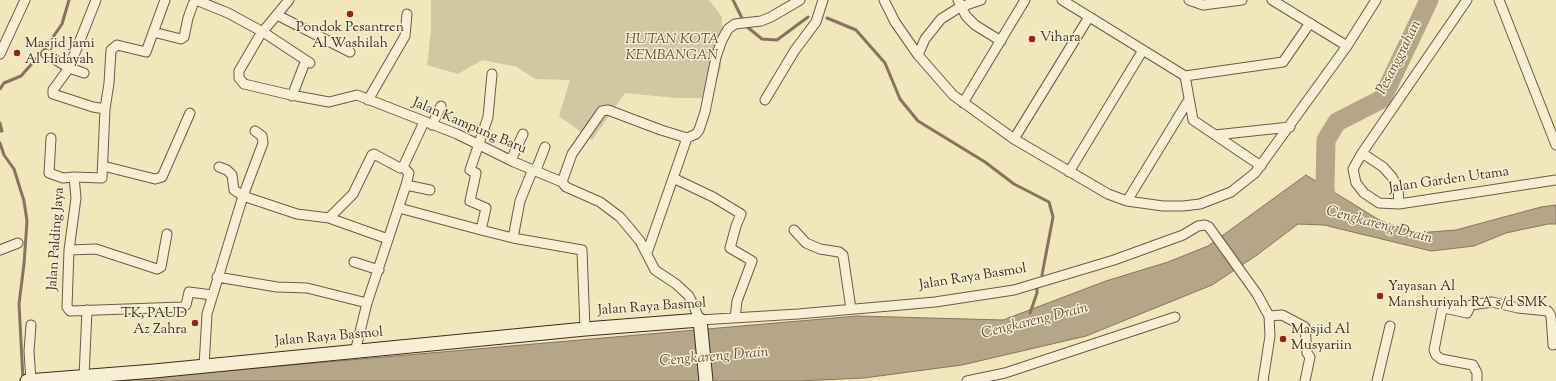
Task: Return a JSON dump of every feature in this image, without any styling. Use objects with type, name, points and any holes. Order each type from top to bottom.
[{"type":"street","points":[[1,51],[25,0]]},
{"type":"street","points":[[96,0],[69,68],[53,90],[55,96],[105,109]]},
{"type":"street","points":[[164,0],[146,52],[117,45],[111,50],[110,83],[105,109],[103,166],[155,179],[162,177],[190,113]]},
{"type":"street","name":"Jalan Kampung Baru","points":[[290,0],[263,32],[239,71],[239,78],[244,84],[292,96],[329,102],[357,95],[478,144],[562,182],[566,187],[600,202],[620,217],[640,240],[655,270],[676,284],[689,296],[700,323]]},
{"type":"street","points":[[562,182],[572,154],[602,111],[608,110],[687,138],[696,134],[705,112],[716,57],[728,29],[735,24],[771,18],[800,0]]},
{"type":"street","points":[[765,100],[795,50],[816,22],[822,0]]},
{"type":"street","points":[[884,0],[895,22],[918,54],[963,104],[1014,139],[1108,194],[1127,201],[1163,206],[1200,204],[1231,192],[1244,183],[1261,166],[1290,127],[1347,46],[1376,0]]},
{"type":"street","points":[[918,54],[932,28],[941,19],[960,4],[981,0]]},
{"type":"street","points":[[963,104],[1025,0]]},
{"type":"street","points":[[1062,0],[1185,76],[1283,62],[1310,23]]},
{"type":"street","points":[[1189,0],[1203,5],[1242,0]]},
{"type":"street","points":[[1272,0],[1347,46]]},
{"type":"street","name":"Jalan Garden Utama","points":[[1467,0],[1362,153],[1353,169],[1356,184],[1364,193],[1379,202],[1399,204],[1556,180]]},
{"type":"street","points":[[1499,0],[1556,145]]},
{"type":"street","points":[[153,32],[181,39],[184,37],[195,2],[228,13],[263,32],[307,64],[292,96]]},
{"type":"street","points":[[960,4],[975,24],[1001,41]]},
{"type":"street","points":[[277,14],[350,52]]},
{"type":"street","points":[[368,100],[405,36],[407,14]]},
{"type":"street","points":[[1014,139],[1089,17]]},
{"type":"street","points":[[1069,172],[1143,50]]},
{"type":"street","points":[[46,54],[69,68],[84,73]]},
{"type":"street","points":[[481,230],[486,208],[470,201],[476,173],[470,170],[488,117],[492,74]]},
{"type":"street","points":[[1185,76],[1188,101],[1193,120],[1261,166]]},
{"type":"street","points":[[1127,201],[1188,101]]},
{"type":"street","points":[[404,168],[428,123],[441,106]]},
{"type":"street","points":[[1215,135],[1290,127]]},
{"type":"street","points":[[204,366],[207,314],[212,295],[243,196],[263,143],[262,136],[255,131]]},
{"type":"street","points":[[511,160],[523,134]]},
{"type":"street","points":[[51,138],[49,173],[63,178],[74,177]]},
{"type":"street","points":[[647,253],[687,138]]},
{"type":"street","points":[[513,238],[520,201],[545,147]]},
{"type":"street","points":[[1362,153],[1392,176],[1398,189],[1399,204]]},
{"type":"street","points":[[329,218],[352,194],[373,155],[400,168],[404,168],[409,173],[379,270],[367,303],[355,352]]},
{"type":"street","name":"Jalan Palding Jaya","points":[[87,310],[70,311],[67,307],[69,250],[76,198],[74,177],[102,178],[103,166]]},
{"type":"street","points":[[219,167],[227,170],[232,175],[234,190],[243,196],[297,214],[329,218],[388,239]]},
{"type":"street","points":[[673,178],[713,196],[741,214],[730,248],[752,261],[737,301],[735,318]]},
{"type":"street","points":[[406,185],[430,190]]},
{"type":"street","points":[[399,208],[513,238],[582,250],[585,329]]},
{"type":"street","name":"Jalan Raya Basmol","points":[[27,381],[355,352],[585,329],[700,323],[735,318],[958,299],[1039,283],[1114,260],[1183,235],[1198,226],[1207,225],[1244,274],[1269,316]]},
{"type":"street","points":[[794,230],[806,243],[820,249],[839,252],[843,255],[851,309]]},
{"type":"street","points":[[69,250],[96,249],[157,269],[161,267],[167,234]]},
{"type":"street","points":[[0,250],[18,243]]},
{"type":"street","points":[[354,262],[379,270]]},
{"type":"street","points":[[217,277],[277,286],[307,288],[367,303]]},
{"type":"street","points":[[84,377],[87,310],[182,307],[186,305],[189,292],[212,295]]},
{"type":"street","points":[[1478,381],[1477,373],[1473,365],[1441,359],[1436,355],[1434,350],[1442,310],[1444,308],[1467,313],[1471,305],[1492,302],[1548,311],[1551,316],[1553,346]]},
{"type":"street","points":[[1263,381],[1270,336],[1269,316],[1282,315],[1305,327],[1307,353],[1310,357],[1305,381]]},
{"type":"street","points":[[967,381],[1005,373],[1175,317]]},
{"type":"street","points":[[700,323],[706,381]]},
{"type":"street","points":[[31,325],[29,351],[31,381]]},
{"type":"street","points":[[1377,381],[1390,326]]},
{"type":"green space","name":"HUTAN KOTA KEMBANGAN","points":[[431,0],[709,0],[722,17],[721,67],[711,98],[676,98],[625,93],[592,140],[559,116],[570,80],[535,79],[517,67],[482,60],[458,74],[427,65],[431,30]]},
{"type":"water","name":"Cengkareng Drain","points":[[1306,175],[1381,221],[1417,233],[1456,230],[1541,207],[1556,205],[1556,224],[1548,224],[1506,233],[1474,246],[1431,251],[1324,225],[1298,224],[1257,255],[1212,285],[1086,336],[962,365],[864,378],[797,381],[107,381],[857,316],[1003,320],[1106,281],[1168,262],[1208,246]]},
{"type":"waterway","points":[[0,89],[4,83],[21,76],[44,50],[62,24],[69,0]]},
{"type":"waterway","points":[[733,0],[746,26],[762,39],[777,40],[808,17]]},
{"type":"waterway","name":"Pesanggrahan","points":[[1327,209],[1325,187],[1326,140],[1337,122],[1382,99],[1429,0]]},
{"type":"waterway","points":[[827,18],[856,30],[885,63],[900,99],[918,121],[985,162],[1014,184],[1049,202],[1053,217],[1042,275],[1044,280]]},
{"type":"waterway","points":[[0,123],[2,131],[0,131]]},
{"type":"waterway","points":[[0,143],[4,155],[14,169],[24,201],[27,221],[19,304],[23,379]]},
{"type":"waterway","name":"Cengkareng Drain","points":[[1030,313],[1037,293],[1037,286]]},
{"type":"place","name":"Pondok Pesantren Al Washilah","points":[[350,14]]},
{"type":"place","name":"Vihara","points":[[1032,39]]},
{"type":"place","name":"Masjid Jami Al Hidayah","points":[[17,53]]},
{"type":"place","name":"Yayasan Al Manshuriyah RA s/d SMK","points":[[1380,296]]},
{"type":"place","name":"TK, PAUD Az Zahra","points":[[195,323]]},
{"type":"place","name":"Masjid Al Musyariin","points":[[1283,339]]}]
